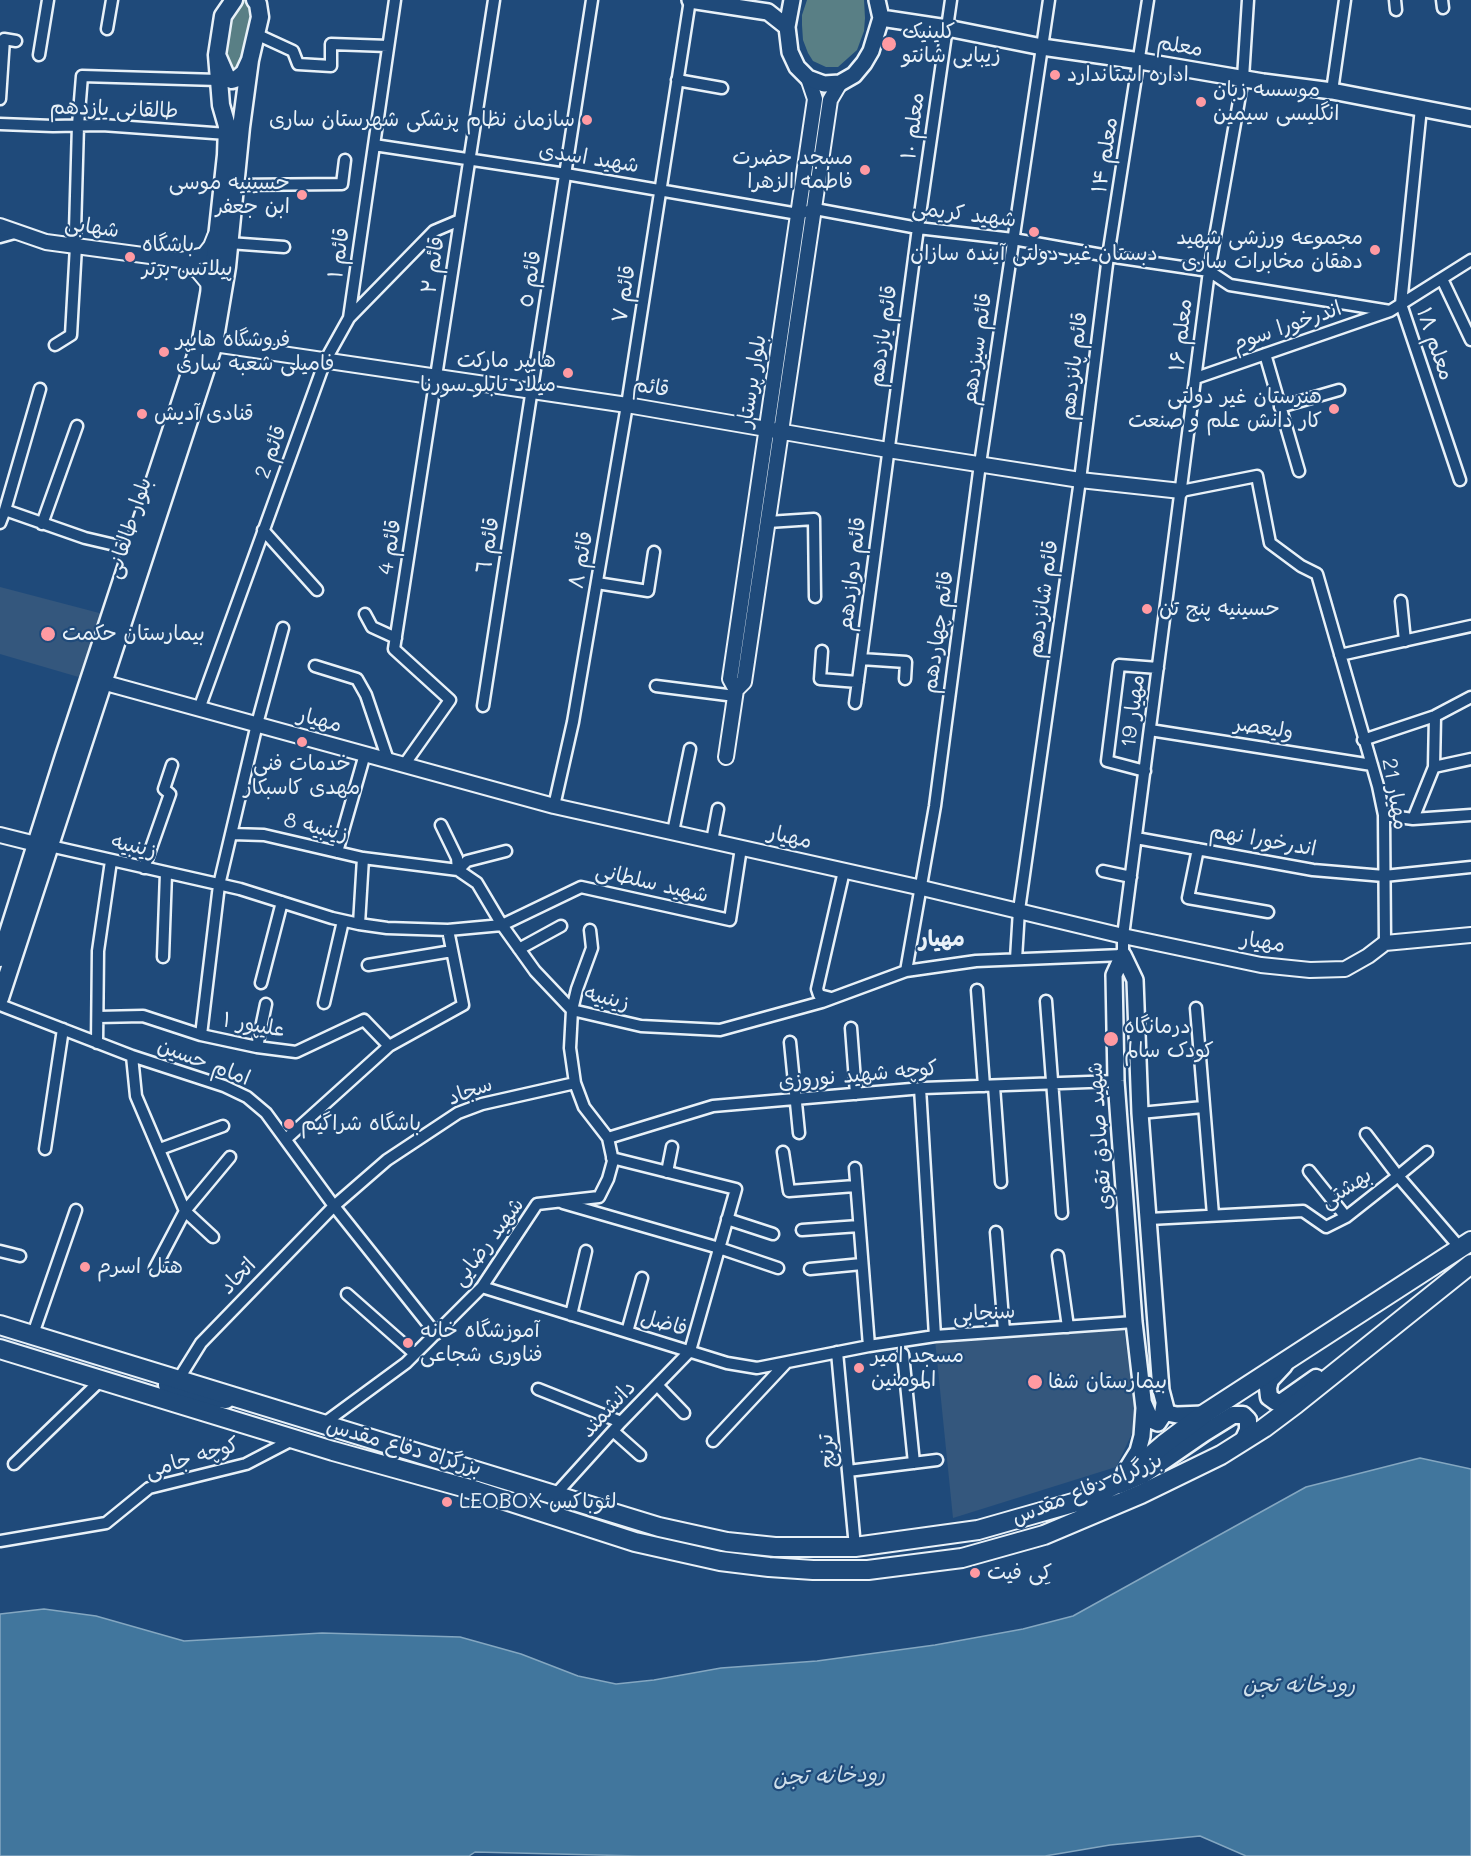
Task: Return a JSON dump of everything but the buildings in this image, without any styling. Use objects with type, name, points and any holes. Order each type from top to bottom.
[{"type":"highway","name":"بزرگراه دفاع مقدس","points":[[2,1326],[33,1334],[173,1382],[257,1404],[650,1524],[727,1542],[775,1547],[855,1547],[978,1530],[1087,1499],[1117,1484],[1204,1414],[1466,1245]]},
{"type":"highway","name":"بزرگراه دفاع مقدس","points":[[0,1349],[294,1439],[477,1491],[635,1542],[720,1561],[769,1567],[868,1570],[962,1558],[1044,1535],[1141,1494],[1221,1455],[1264,1428],[1296,1404],[1471,1264]]},
{"type":"main road","points":[[255,0],[260,17]]},
{"type":"main road","points":[[260,17],[267,0]]},
{"type":"main road","points":[[690,0],[768,12],[787,27]]},
{"type":"main road","points":[[741,0],[770,3],[784,0]]},
{"type":"main road","points":[[792,0],[787,27],[790,52],[797,66],[808,78],[824,84],[840,83],[854,75],[864,63],[871,51],[881,18],[877,0]]},
{"type":"main road","name":"بلوار طالقانی","points":[[0,998],[43,845],[78,735],[132,549],[201,340],[210,297],[226,134],[218,80],[217,55],[223,16],[232,2]]},
{"type":"main road","name":"بلوار طالقانی","points":[[78,735],[102,682],[214,344],[223,299],[250,60],[260,17]]},
{"type":"main road","name":"معلم","points":[[881,18],[947,28],[1041,47],[1332,90],[1471,118]]},
{"type":"main road","points":[[217,55],[227,78],[232,80],[244,73],[250,60]]},
{"type":"main road","points":[[224,116],[226,99],[231,95],[239,96],[244,107]]},
{"type":"main road","name":"بلوار طالقانی","points":[[0,958],[43,845]]},
{"type":"main road","name":"شهید صادق تقوی","points":[[1117,1484],[1138,1451],[1142,1436],[1143,1401],[1134,1322],[1116,1081],[1114,975],[1123,955]]},
{"type":"main road","name":"شهید صادق تقوی","points":[[1123,955],[1135,980],[1140,1113],[1159,1366],[1164,1404]]},
{"type":"main road","points":[[1289,1360],[1270,1380],[1269,1397],[1276,1402],[1282,1402],[1398,1321]]},
{"type":"main road","points":[[1143,1401],[1151,1420],[1158,1423],[1164,1404]]},
{"type":"main road","points":[[1164,1404],[1167,1413],[1204,1414]]},
{"type":"main road","points":[[1087,1499],[1143,1475],[1233,1415],[1243,1415],[1248,1420],[1248,1430],[1244,1439]]},
{"type":"street","points":[[39,55],[48,0]]},
{"type":"street","points":[[107,29],[112,0]]},
{"type":"street","name":"قائم ١","points":[[325,361],[349,318],[395,0]]},
{"type":"street","name":"قائم ٣","points":[[435,376],[494,0]]},
{"type":"street","name":"قائم ٥","points":[[532,390],[592,0]]},
{"type":"street","name":"قائم ٧","points":[[627,405],[690,0]]},
{"type":"street","name":"معلم ١٠","points":[[918,228],[951,0]]},
{"type":"street","name":"قائم سیزدهم","points":[[980,464],[1049,0]]},
{"type":"street","name":"معلم ۱۴","points":[[1108,256],[1148,0]]},
{"type":"street","name":"معلم ۱۶","points":[[1181,491],[1209,271],[1243,78],[1248,0]]},
{"type":"street","points":[[1332,90],[1345,0]]},
{"type":"street","points":[[256,34],[293,51],[298,64],[331,66],[332,44],[388,46]]},
{"type":"street","points":[[0,99],[4,39],[16,41]]},
{"type":"street","points":[[55,345],[70,335],[76,246],[78,125],[82,75],[218,80]]},
{"type":"street","name":"بلوار پرستار","points":[[726,757],[735,693],[730,680],[815,99],[808,78]]},
{"type":"street","points":[[677,80],[722,88]]},
{"type":"street","name":"بلوار پرستار","points":[[735,693],[744,682],[830,100],[840,83]]},
{"type":"street","name":"معلم ۱۸","points":[[1421,108],[1401,304],[1460,480]]},
{"type":"street","name":"طالقانی یازدهم","points":[[0,124],[155,128],[226,134]]},
{"type":"street","name":"شهید اسدی","points":[[374,145],[660,189],[798,214]]},
{"type":"street","points":[[235,185],[342,184],[345,160]]},
{"type":"street","points":[[798,214],[815,209]]},
{"type":"street","name":"شهید کریمی","points":[[815,209],[918,228],[1013,239],[1209,271]]},
{"type":"street","points":[[349,318],[434,231],[460,220]]},
{"type":"street","name":"شهابی","points":[[0,226],[46,242],[180,260]]},
{"type":"street","points":[[180,260],[204,255],[212,246],[218,228]]},
{"type":"street","name":"قائم یازدهم","points":[[888,450],[918,228]]},
{"type":"street","points":[[0,237],[18,232]]},
{"type":"street","points":[[229,243],[284,247]]},
{"type":"street","name":"قائم پانزدهم","points":[[1080,480],[1108,256]]},
{"type":"street","points":[[180,260],[189,264],[208,283],[210,297]]},
{"type":"street","name":"اندرخورا سوم","points":[[1196,378],[1390,311],[1471,260]]},
{"type":"street","points":[[1209,271],[1230,285],[1390,311]]},
{"type":"street","points":[[1442,279],[1471,340]]},
{"type":"street","name":"قائم","points":[[214,344],[532,390],[1080,480],[1181,491]]},
{"type":"street","points":[[1265,354],[1299,471]]},
{"type":"street","name":"قائم 2","points":[[199,709],[325,361]]},
{"type":"street","name":"قائم 4","points":[[396,638],[435,376]]},
{"type":"street","points":[[0,523],[40,388]]},
{"type":"street","name":"قائم ٦","points":[[483,706],[532,390]]},
{"type":"street","points":[[1280,407],[1339,390]]},
{"type":"street","name":"قائم ٨","points":[[554,806],[573,722],[627,405]]},
{"type":"street","points":[[42,524],[77,426]]},
{"type":"street","name":"قائم دوازدهم","points":[[855,703],[888,450]]},
{"type":"street","name":"قائم چهاردهم","points":[[906,971],[935,806],[980,464]]},
{"type":"street","name":"مهیار 21","points":[[1181,491],[1257,476],[1270,543],[1300,566],[1317,574],[1372,765],[1383,815],[1385,943]]},
{"type":"street","name":"قائم شانزدهم","points":[[1016,959],[1018,910],[1080,480]]},
{"type":"street","name":"مهیار 19","points":[[1123,955],[1123,936],[1181,491]]},
{"type":"street","points":[[5,510],[85,538],[132,549]]},
{"type":"street","points":[[768,522],[814,519],[815,597]]},
{"type":"street","points":[[263,530],[317,590]]},
{"type":"street","points":[[597,583],[648,591],[654,552]]},
{"type":"street","points":[[1401,601],[1405,641]]},
{"type":"street","points":[[365,614],[372,627],[396,638],[394,649],[450,700],[404,765]]},
{"type":"street","points":[[1340,655],[1471,626]]},
{"type":"street","points":[[201,1035],[219,885],[256,724],[283,628]]},
{"type":"street","points":[[822,651],[820,679],[858,682]]},
{"type":"street","points":[[861,660],[906,662],[905,679]]},
{"type":"street","points":[[1145,771],[1107,761],[1119,665],[1158,668]]},
{"type":"street","points":[[315,666],[357,679],[366,696],[388,760]]},
{"type":"street","name":"مهیار","points":[[102,682],[554,806],[922,888],[1123,936],[1261,965],[1310,970],[1345,969],[1385,943],[1471,935]]},
{"type":"street","points":[[656,686],[735,693]]},
{"type":"street","points":[[1363,740],[1435,716],[1471,698]]},
{"type":"street","points":[[1413,819],[1434,767],[1435,716]]},
{"type":"street","name":"ولیعصر","points":[[1150,730],[1372,765]]},
{"type":"street","points":[[673,832],[690,749]]},
{"type":"street","points":[[337,852],[365,754]]},
{"type":"street","points":[[1434,767],[1471,759]]},
{"type":"street","points":[[144,868],[170,794],[164,789],[172,765]]},
{"type":"street","points":[[712,841],[718,809]]},
{"type":"street","points":[[1383,815],[1413,819],[1471,815]]},
{"type":"street","points":[[441,825],[457,858],[458,870]]},
{"type":"street","name":"زینبیه 8","points":[[232,834],[264,835],[363,858],[359,924]]},
{"type":"street","points":[[0,835],[43,845]]},
{"type":"street","name":"اندرخورا نهم","points":[[1136,838],[1313,870],[1384,876],[1471,867]]},
{"type":"street","name":"زینبیه","points":[[43,845],[240,889],[359,924],[387,928],[448,930],[502,925],[535,971],[572,1010],[641,1026],[720,1030],[834,998],[906,971],[976,961],[1123,955]]},
{"type":"street","name":"شهید سلطانی","points":[[502,925],[581,886],[730,920],[741,848]]},
{"type":"street","points":[[1198,849],[1188,898],[1268,912]]},
{"type":"street","points":[[458,870],[467,861],[506,851]]},
{"type":"street","points":[[363,858],[458,870],[477,883],[502,925]]},
{"type":"street","points":[[97,1043],[98,951],[111,861]]},
{"type":"street","points":[[834,998],[819,995],[817,989],[844,871]]},
{"type":"street","points":[[1103,871],[1131,877]]},
{"type":"street","points":[[162,957],[166,873]]},
{"type":"street","points":[[261,983],[282,902]]},
{"type":"street","points":[[324,1003],[343,921]]},
{"type":"street","points":[[519,949],[561,926]]},
{"type":"street","points":[[286,1139],[389,1046],[463,1005],[448,930]]},
{"type":"street","name":"شهید رضایی","points":[[323,1424],[406,1363],[482,1287],[537,1204],[599,1197],[608,1179],[612,1158],[608,1138],[584,1107],[575,1083],[570,1048],[572,1010],[592,948],[590,930]]},
{"type":"street","points":[[368,965],[452,951]]},
{"type":"street","points":[[977,990],[1001,1182]]},
{"type":"street","points":[[1046,1001],[1062,1213]]},
{"type":"street","points":[[257,1047],[266,1004]]},
{"type":"street","name":"امام حسین","points":[[0,1005],[132,1056],[224,1086],[247,1097],[266,1113],[334,1206],[436,1334]]},
{"type":"street","points":[[1196,1008],[1213,1215]]},
{"type":"street","name":"علیپور ۱","points":[[98,1017],[143,1016],[201,1035],[257,1047],[296,1052],[364,1020],[389,1046]]},
{"type":"street","points":[[851,1028],[856,1094]]},
{"type":"street","points":[[45,1149],[63,1029]]},
{"type":"street","points":[[790,1042],[799,1133]]},
{"type":"street","points":[[132,1056],[136,1096],[185,1211],[213,1237]]},
{"type":"street","name":"کوچه شهید نوروزی","points":[[608,1138],[713,1106],[920,1088],[1116,1081]]},
{"type":"street","name":"سجاد","points":[[334,1206],[387,1160],[458,1113],[482,1104],[575,1083]]},
{"type":"street","points":[[920,1088],[935,1336]]},
{"type":"street","points":[[1140,1113],[1203,1107]]},
{"type":"street","points":[[160,1149],[223,1125]]},
{"type":"street","points":[[1366,1134],[1398,1176],[1427,1152]]},
{"type":"street","points":[[667,1172],[672,1147]]},
{"type":"street","points":[[783,1152],[789,1191],[855,1186]]},
{"type":"street","points":[[155,1268],[185,1211],[230,1157]]},
{"type":"street","points":[[612,1158],[736,1189],[690,1351]]},
{"type":"street","points":[[855,1168],[869,1346]]},
{"type":"street","points":[[1309,1171],[1346,1217]]},
{"type":"street","name":"بهشتی","points":[[1149,1219],[1303,1211],[1326,1227],[1346,1217],[1398,1176],[1466,1245]]},
{"type":"street","points":[[557,1202],[718,1248],[778,1268]]},
{"type":"street","name":"اتحاد","points":[[173,1382],[201,1343],[334,1206]]},
{"type":"street","points":[[33,1334],[76,1210]]},
{"type":"street","points":[[727,1219],[773,1234]]},
{"type":"street","points":[[802,1230],[859,1226]]},
{"type":"street","points":[[996,1232],[1004,1331]]},
{"type":"street","points":[[0,1251],[20,1256]]},
{"type":"street","points":[[571,1315],[586,1251]]},
{"type":"street","points":[[1058,1256],[1068,1327]]},
{"type":"street","points":[[810,1269],[862,1264]]},
{"type":"street","points":[[627,1332],[642,1278]]},
{"type":"street","name":"فاضل","points":[[482,1287],[727,1364],[757,1368],[837,1352]]},
{"type":"street","points":[[347,1294],[416,1354]]},
{"type":"street","name":"سنجابی","points":[[837,1352],[935,1336],[1134,1322]]},
{"type":"street","name":"دانشمند","points":[[555,1495],[617,1426],[690,1351]]},
{"type":"street","name":"ترنج","points":[[837,1352],[855,1547]]},
{"type":"street","points":[[903,1354],[914,1463]]},
{"type":"street","points":[[712,1441],[786,1363]]},
{"type":"street","points":[[14,1464],[101,1380]]},
{"type":"street","points":[[657,1385],[684,1413]]},
{"type":"street","points":[[538,1389],[617,1426],[640,1455]]},
{"type":"street","name":"کوچه جامی","points":[[0,1541],[106,1523],[149,1488],[246,1464],[294,1439]]},
{"type":"street","points":[[848,1471],[937,1460]]},
{"type":"shaded area","name":"بیمارستان حکمت","points":[[0,587],[103,614],[82,678],[0,654]]},
{"type":"shaded area","name":"بیمارستان شفا","points":[[1123,1323],[1137,1423],[1116,1467],[953,1518],[935,1340]]},
{"type":"green space","points":[[242,0],[251,0],[256,16],[237,73],[229,74],[224,64],[226,20]]},
{"type":"green space","points":[[807,0],[864,0],[864,31],[857,50],[838,67],[826,67],[813,61],[808,53],[803,40],[802,25],[802,15]]},
{"type":"water","name":"رودخانه تجن","points":[[1420,1458],[1471,1469],[1471,1856],[1246,1856],[1200,1836],[1110,1845],[1045,1856],[638,1856],[475,1852],[469,1856],[0,1856],[0,1614],[44,1609],[96,1616],[184,1641],[322,1633],[460,1637],[521,1654],[578,1676],[616,1684],[654,1680],[721,1668],[817,1661],[935,1645],[1023,1629],[1073,1616],[1306,1487]]},
{"type":"tunnel","points":[[0,1338],[167,1385]]},
{"type":"place","name":"کلینیک زیبایی شانتو","points":[[889,44]]},
{"type":"place","name":"اداره استاندارد","points":[[1055,75]]},
{"type":"place","name":"موسسه زبان انگلیسی سیمین","points":[[1201,102]]},
{"type":"place","name":"سازمان نظام پزشکی شهرستان ساری","points":[[587,120]]},
{"type":"place","name":"مسجد حضرت فاطمه الزهرا","points":[[865,170]]},
{"type":"place","name":"حسینیه موسی ابن جعفر","points":[[302,195]]},
{"type":"place","name":"دبستان غیر دولتی آینده سازان","points":[[1034,232]]},
{"type":"place","name":"مجموعه ورزشی شهید دهقان مخابرات ساری","points":[[1375,250]]},
{"type":"place","name":"باشگاه پیلاتس برتر","points":[[130,257]]},
{"type":"place","name":"فروشگاه هایپر فامیلی شعبه ساری","points":[[164,352]]},
{"type":"place","name":"هایپر مارکت میلاد تابلو سورنا","points":[[568,373]]},
{"type":"place","name":"هنرستان غیر دولتی کار دانش علم و صنعت","points":[[1334,409]]},
{"type":"place","name":"قنادی آدیش","points":[[142,414]]},
{"type":"place","name":"حسینیه پنج تن","points":[[1147,609]]},
{"type":"place","name":"بیمارستان حکمت","points":[[48,634]]},
{"type":"place","name":"خدمات فنی مهدی کاسبکار","points":[[302,742]]},
{"type":"place","name":"درمانگاه کودک سالم","points":[[1111,1039]]},
{"type":"place","name":"باشگاه شراگیم","points":[[289,1124]]},
{"type":"place","name":"هتل اسرم","points":[[85,1267]]},
{"type":"place","name":"آموزشگاه خانه فناوری شجاعی","points":[[408,1343]]},
{"type":"place","name":"مسجد امیر المومنین","points":[[859,1368]]},
{"type":"place","name":"بیمارستان شفا","points":[[1035,1382]]},
{"type":"place","name":"LEOBOX لئوباکس","points":[[447,1502]]},
{"type":"place","name":"کِی فیت","points":[[975,1573]]},
{"type":"district","name":"مهیار","points":[[942,939]]}]
